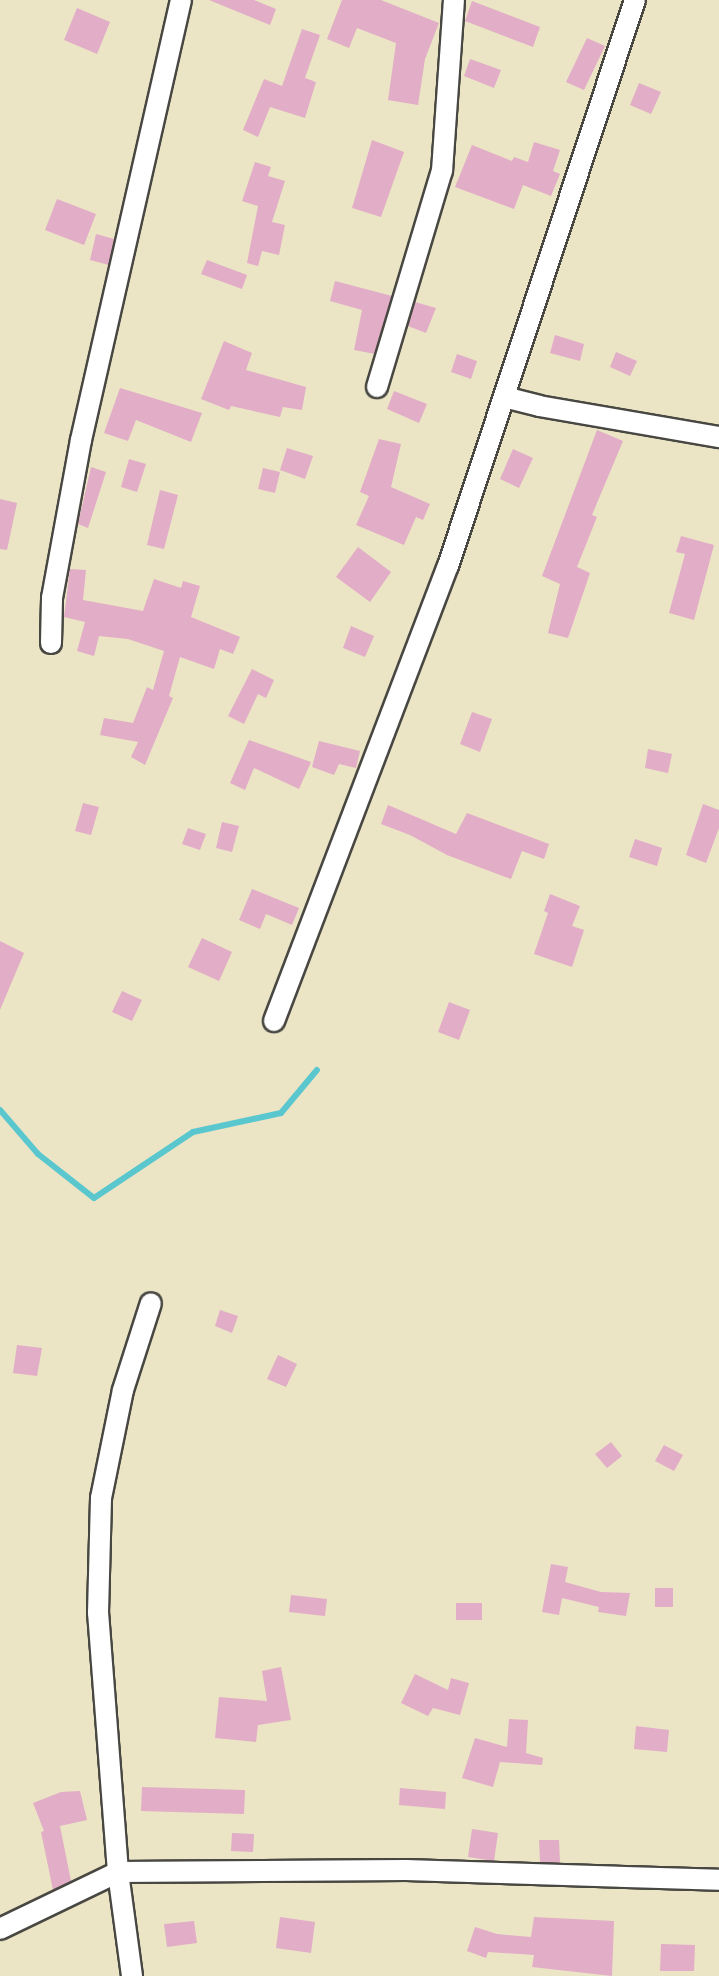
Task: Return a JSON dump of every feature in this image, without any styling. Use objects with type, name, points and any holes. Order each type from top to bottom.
[{"type":"street","points":[[51,643],[52,598],[81,440],[182,0]]},
{"type":"street","points":[[377,387],[442,171],[454,0]]},
{"type":"street","points":[[274,1021],[448,566],[635,0]]},
{"type":"street","points":[[504,397],[719,436]]},
{"type":"street","points":[[132,1976],[118,1872],[98,1613],[100,1498],[123,1390],[151,1303]]},
{"type":"street","points":[[0,1929],[118,1872],[406,1870],[719,1880]]},
{"type":"building","points":[[209,0],[254,0],[276,9],[270,25]]},
{"type":"building","points":[[342,0],[381,0],[439,23],[425,59],[418,105],[388,100],[396,43],[357,28],[349,48],[327,39]]},
{"type":"building","points":[[472,1],[540,27],[533,47],[465,21]]},
{"type":"building","points":[[77,8],[110,22],[97,54],[64,40]]},
{"type":"building","points":[[302,29],[320,35],[305,78],[316,82],[305,118],[270,107],[258,137],[243,130],[264,79],[282,86]]},
{"type":"building","points":[[587,38],[605,46],[584,90],[566,82]]},
{"type":"building","points":[[470,59],[501,70],[494,88],[464,76]]},
{"type":"building","points":[[639,83],[661,92],[651,114],[630,105]]},
{"type":"building","points":[[372,140],[404,152],[381,217],[352,208]]},
{"type":"building","points":[[534,142],[560,150],[553,171],[560,174],[551,196],[523,185],[514,209],[455,187],[472,145],[512,161],[514,157],[528,162]]},
{"type":"building","points":[[255,162],[271,167],[268,176],[285,181],[272,222],[285,225],[279,255],[262,251],[258,266],[247,263],[258,206],[242,201]]},
{"type":"building","points":[[57,199],[96,214],[84,245],[45,230]]},
{"type":"building","points":[[96,234],[114,239],[109,265],[90,260]]},
{"type":"building","points":[[207,260],[247,275],[242,289],[201,274]]},
{"type":"building","points":[[335,281],[392,296],[375,354],[354,350],[362,310],[330,301]]},
{"type":"building","points":[[415,302],[436,308],[426,333],[408,326]]},
{"type":"building","points":[[555,335],[584,344],[580,361],[550,353]]},
{"type":"building","points":[[224,341],[252,353],[246,370],[306,387],[302,410],[283,407],[280,417],[231,406],[229,410],[201,399]]},
{"type":"building","points":[[616,352],[637,361],[630,376],[610,367]]},
{"type":"building","points":[[457,354],[477,361],[471,379],[451,372]]},
{"type":"building","points":[[120,388],[202,413],[191,442],[136,420],[128,441],[104,433]]},
{"type":"building","points":[[394,391],[427,404],[419,423],[387,409]]},
{"type":"building","points":[[597,430],[623,441],[592,515],[597,517],[577,567],[590,573],[568,638],[548,633],[560,584],[542,576]]},
{"type":"building","points":[[379,439],[401,444],[391,487],[430,504],[423,520],[416,517],[404,545],[356,525],[369,496],[360,492]]},
{"type":"building","points":[[287,448],[313,456],[305,479],[280,470]]},
{"type":"building","points":[[513,449],[533,458],[519,488],[500,479]]},
{"type":"building","points":[[129,459],[146,464],[137,492],[121,487]]},
{"type":"building","points":[[91,467],[106,472],[88,528],[78,524]]},
{"type":"building","points":[[263,468],[280,472],[275,493],[258,489]]},
{"type":"building","points":[[160,490],[178,495],[164,549],[147,545]]},
{"type":"building","points":[[0,499],[17,503],[7,550],[0,549]]},
{"type":"building","points":[[681,536],[714,545],[694,620],[669,613],[685,554],[676,552]]},
{"type":"building","points":[[358,547],[391,572],[370,602],[336,577]]},
{"type":"building","points":[[70,569],[86,570],[83,600],[143,611],[154,579],[181,588],[183,581],[200,586],[191,617],[240,637],[233,654],[220,649],[214,669],[180,657],[169,696],[173,698],[145,765],[131,757],[138,742],[100,735],[104,718],[133,723],[147,687],[153,690],[164,651],[128,639],[99,636],[94,656],[77,651],[85,622],[64,617]]},
{"type":"building","points":[[351,626],[374,636],[365,657],[343,648]]},
{"type":"building","points":[[252,669],[274,680],[266,698],[258,694],[244,724],[228,716]]},
{"type":"building","points":[[472,712],[492,719],[480,752],[460,744]]},
{"type":"building","points":[[249,740],[311,762],[299,789],[254,768],[245,790],[230,783]]},
{"type":"building","points":[[319,741],[360,751],[356,768],[339,764],[334,775],[312,767]]},
{"type":"building","points":[[648,749],[672,754],[668,773],[645,768]]},
{"type":"building","points":[[83,803],[99,807],[91,835],[75,831]]},
{"type":"building","points":[[703,804],[719,810],[719,828],[706,863],[686,855]]},
{"type":"building","points":[[388,805],[456,834],[467,813],[549,844],[544,859],[522,851],[511,879],[447,855],[410,835],[381,824]]},
{"type":"building","points":[[222,822],[239,826],[232,852],[216,848]]},
{"type":"building","points":[[188,828],[206,834],[200,850],[182,844]]},
{"type":"building","points":[[635,839],[662,848],[657,866],[629,857]]},
{"type":"building","points":[[252,889],[299,908],[292,925],[266,914],[260,929],[239,920]]},
{"type":"building","points":[[550,894],[580,906],[572,926],[584,930],[572,967],[534,954],[548,913],[544,911]]},
{"type":"building","points":[[202,938],[232,952],[219,981],[188,967]]},
{"type":"building","points":[[0,941],[24,953],[0,1010]]},
{"type":"building","points":[[122,991],[142,1000],[132,1021],[112,1012]]},
{"type":"building","points":[[449,1002],[470,1010],[459,1040],[438,1032]]},
{"type":"building","points":[[220,1310],[238,1316],[232,1333],[215,1326]]},
{"type":"building","points":[[17,1345],[42,1348],[37,1376],[13,1373]]},
{"type":"building","points":[[278,1355],[297,1364],[286,1387],[267,1379]]},
{"type":"building","points":[[611,1442],[622,1456],[607,1468],[595,1454]]},
{"type":"building","points":[[664,1445],[683,1455],[674,1471],[655,1461]]},
{"type":"building","points":[[551,1564],[568,1567],[565,1582],[601,1592],[630,1593],[626,1616],[598,1612],[599,1607],[562,1598],[559,1615],[542,1612]]},
{"type":"building","points":[[655,1588],[673,1588],[673,1607],[655,1607]]},
{"type":"building","points":[[291,1595],[327,1599],[325,1616],[289,1612]]},
{"type":"building","points":[[456,1603],[482,1603],[482,1620],[456,1620]]},
{"type":"building","points":[[281,1667],[291,1720],[258,1725],[256,1742],[215,1738],[219,1697],[267,1701],[262,1671]]},
{"type":"building","points":[[415,1674],[448,1690],[451,1678],[469,1683],[460,1715],[433,1708],[428,1716],[401,1703]]},
{"type":"building","points":[[509,1719],[528,1720],[526,1753],[543,1758],[542,1765],[500,1762],[493,1787],[462,1778],[475,1738],[507,1747]]},
{"type":"building","points":[[636,1726],[669,1730],[667,1752],[634,1749]]},
{"type":"building","points":[[142,1787],[245,1790],[244,1814],[141,1811]]},
{"type":"building","points":[[400,1788],[446,1792],[445,1809],[399,1805]]},
{"type":"building","points":[[80,1791],[87,1820],[60,1826],[71,1881],[53,1890],[41,1832],[44,1831],[33,1803],[61,1792]]},
{"type":"building","points":[[472,1829],[498,1833],[494,1861],[468,1857]]},
{"type":"building","points":[[232,1833],[254,1834],[253,1852],[231,1851]]},
{"type":"building","points":[[539,1840],[559,1840],[560,1863],[540,1862]]},
{"type":"building","points":[[280,1917],[315,1922],[311,1953],[276,1948]]},
{"type":"building","points":[[534,1917],[614,1921],[612,1976],[532,1967],[534,1955],[488,1952],[486,1958],[467,1951],[475,1927],[497,1934],[531,1937]]},
{"type":"building","points":[[194,1921],[197,1943],[167,1947],[164,1924]]},
{"type":"building","points":[[661,1944],[695,1945],[694,1971],[660,1971]]},
{"type":"waterway","points":[[0,1110],[38,1154],[94,1198],[193,1132],[281,1113],[317,1070]]}]
